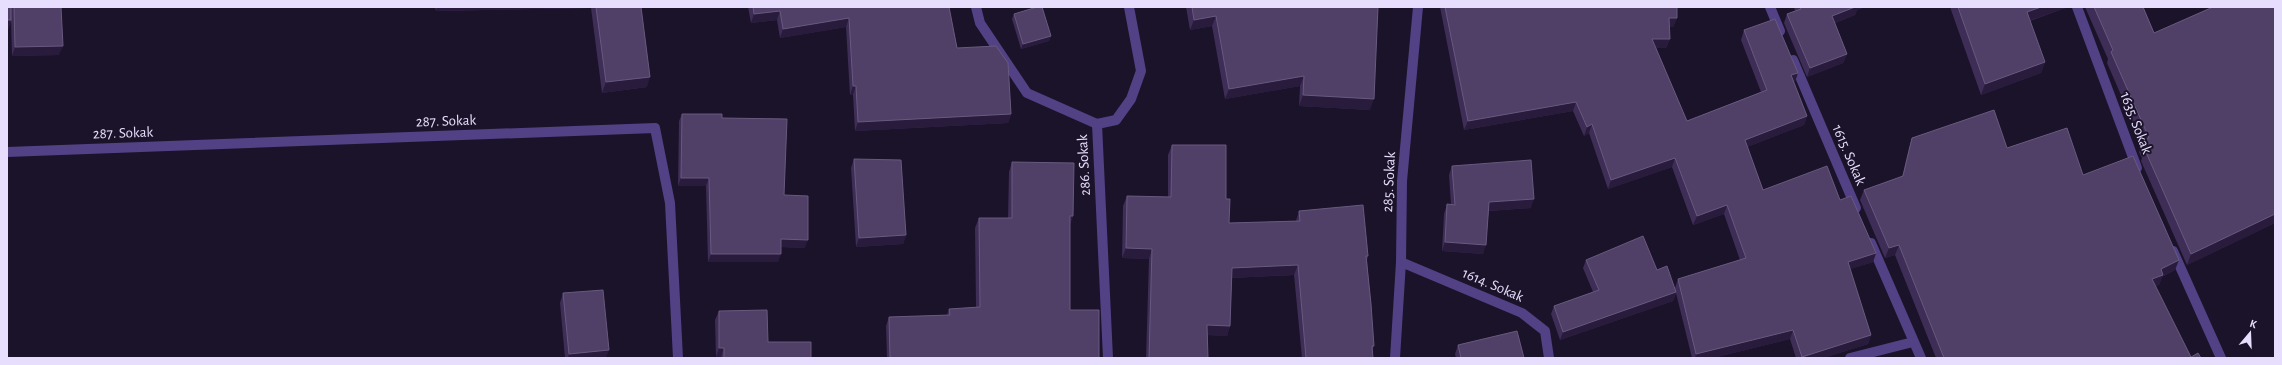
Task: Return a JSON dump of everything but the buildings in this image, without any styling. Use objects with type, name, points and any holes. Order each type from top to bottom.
[{"type":"street","name":"286. Sokak","points":[[976,7],[980,23],[1027,93],[1097,124],[1108,358]]},
{"type":"street","points":[[1097,124],[1116,120],[1131,99],[1141,71],[1129,7]]},
{"type":"street","name":"285. Sokak","points":[[1395,358],[1401,262],[1402,180],[1418,7]]},
{"type":"street","name":"1615. Sokak","points":[[1770,7],[1860,218]]},
{"type":"street","name":"1635. Sokak","points":[[2077,7],[2143,181]]},
{"type":"street","name":"287. Sokak","points":[[7,152],[655,128],[670,204],[678,358]]},
{"type":"street","points":[[1866,232],[1921,358]]},
{"type":"street","points":[[2168,239],[2220,358]]},
{"type":"street","name":"1614. Sokak","points":[[1401,262],[1522,313],[1545,330],[1551,358]]},
{"type":"street","points":[[1850,358],[1913,342]]}]
